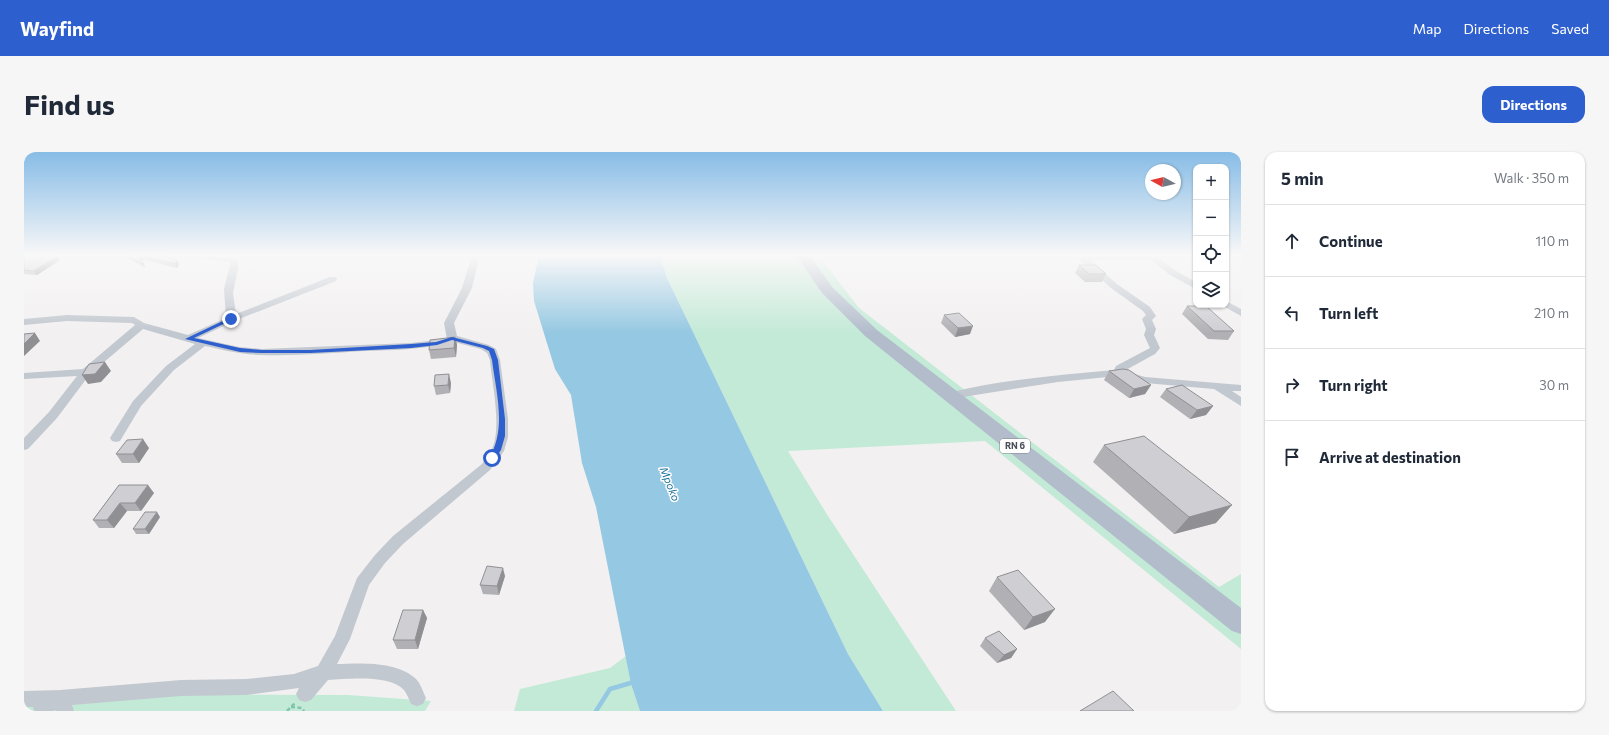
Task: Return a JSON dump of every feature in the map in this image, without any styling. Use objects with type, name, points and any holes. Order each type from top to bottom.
[{"type":"main road","name":"RN 6","points":[[821,281],[827,290],[871,332],[1241,623]]},
{"type":"street","points":[[231,281],[229,291],[231,319]]},
{"type":"street","points":[[188,339],[231,319],[328,281]]},
{"type":"street","points":[[452,338],[449,323],[467,288],[469,281]]},
{"type":"street","points":[[1108,281],[1148,309],[1151,316],[1146,318],[1151,329],[1149,335],[1155,348],[1151,352],[1120,368],[1118,373]]},
{"type":"street","points":[[1229,306],[1241,313]]},
{"type":"street","points":[[24,322],[89,318],[134,320],[140,325],[203,343],[240,350],[262,352],[310,352],[411,346],[437,343],[452,338],[485,347],[492,351],[495,360],[502,419],[502,436],[498,450],[486,467],[398,540],[380,558],[362,582],[342,638],[324,672],[305,694]]},
{"type":"street","points":[[24,446],[53,415],[86,372],[140,325]]},
{"type":"street","points":[[116,438],[137,404],[170,368],[203,343]]},
{"type":"street","points":[[24,376],[86,372]]},
{"type":"street","points":[[952,396],[969,392],[1058,379],[1118,373],[1146,380],[1174,384],[1215,385],[1241,388]]},
{"type":"street","points":[[1215,385],[1241,402]]},
{"type":"street","points":[[41,708],[181,688],[247,687],[294,682],[324,672],[368,672],[396,675],[409,683],[417,698]]},
{"type":"street","points":[[24,699],[63,704]]},
{"type":"path","points":[[290,707],[302,708],[304,711]]},
{"type":"green space","points":[[668,281],[838,281],[859,308],[1219,587],[1241,574],[1241,649],[985,441],[788,451],[828,516],[956,711],[883,711],[848,654]]},
{"type":"green space","points":[[626,656],[631,684],[640,711],[514,711],[520,689],[610,668]]},
{"type":"green space","points":[[24,694],[348,695],[431,701],[425,711],[24,711]]},
{"type":"water","name":"Mpoko","points":[[533,281],[668,281],[848,654],[883,711],[640,711],[631,684],[596,507],[582,463],[571,395],[555,369],[534,301]]},
{"type":"building","points":[[1187,306],[1193,306],[1193,308],[1208,308],[1234,331],[1214,331]]},
{"type":"building","points":[[959,313],[973,326],[958,328],[944,315]]},
{"type":"building","points":[[35,333],[24,344],[24,334]]},
{"type":"building","points":[[455,337],[454,348],[429,350],[430,340]]},
{"type":"building","points":[[105,362],[95,374],[82,375],[89,364]]},
{"type":"building","points":[[1123,369],[1129,370],[1151,385],[1134,389],[1109,371]]},
{"type":"building","points":[[449,374],[448,385],[434,386],[435,375]]},
{"type":"building","points":[[1182,385],[1213,406],[1197,410],[1166,389]]},
{"type":"building","points":[[1144,436],[1232,505],[1189,517],[1104,445]]},
{"type":"building","points":[[143,439],[133,454],[116,454],[127,440]]},
{"type":"building","points":[[119,485],[148,485],[135,503],[120,503],[107,520],[93,520]]},
{"type":"building","points":[[145,512],[157,512],[145,529],[133,529]]},
{"type":"building","points":[[487,566],[503,568],[497,586],[480,585]]},
{"type":"building","points":[[1018,570],[1055,609],[1033,617],[997,577]]},
{"type":"building","points":[[403,610],[423,610],[415,640],[393,640]]},
{"type":"building","points":[[999,631],[1017,649],[1004,655],[985,638]]},
{"type":"building","points":[[1113,691],[1134,711],[1080,711]]},
{"type":"waterway","points":[[596,711],[610,689],[634,682]]},
{"type":"route","points":[[231,319],[188,339],[240,350],[262,352],[310,352],[411,346],[437,343],[452,338],[485,347],[492,351],[495,360],[502,419],[502,436],[498,450],[492,458]]}]
